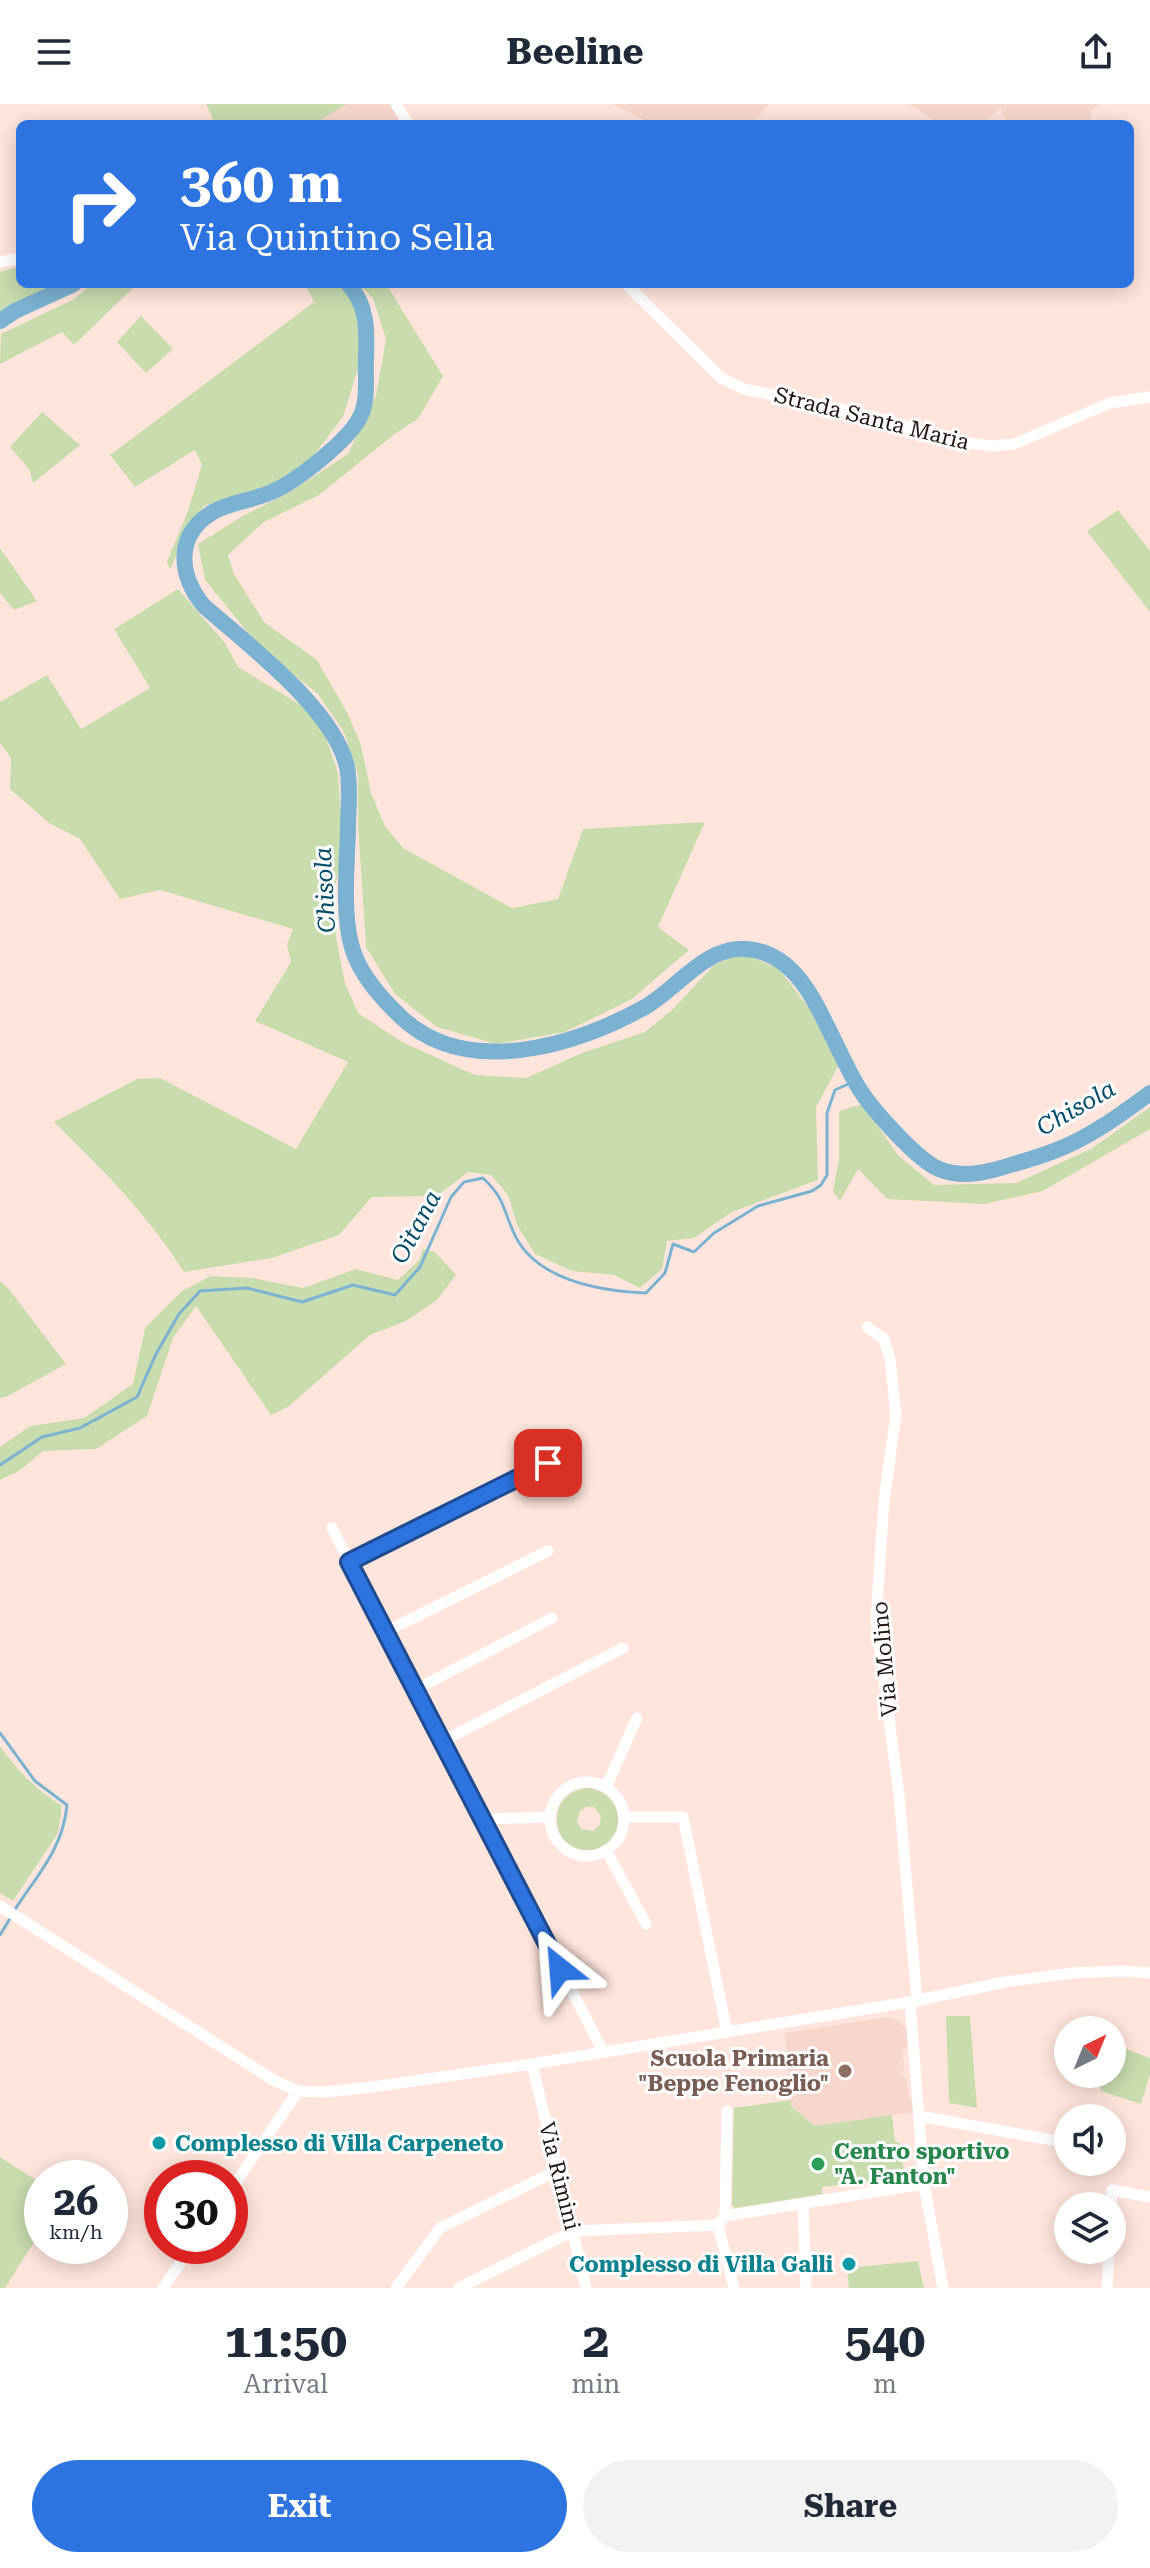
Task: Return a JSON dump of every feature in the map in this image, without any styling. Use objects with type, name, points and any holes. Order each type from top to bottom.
[{"type":"street","name":"Strada Santa Maria","points":[[630,288],[721,378],[744,389],[841,409],[968,443],[993,446],[1014,444],[1110,403],[1150,397]]},
{"type":"street","name":"Via Molino","points":[[867,1327],[884,1339],[890,1359],[896,1415],[884,1500],[876,1620],[899,1795],[924,2184],[943,2288]]},
{"type":"street","points":[[349,1562],[548,1463]]},
{"type":"street","points":[[332,1528],[603,2051]]},
{"type":"street","points":[[385,1632],[548,1551]]},
{"type":"street","points":[[415,1690],[552,1618]]},
{"type":"street","points":[[441,1742],[623,1648]]},
{"type":"street","points":[[606,1787],[637,1718]]},
{"type":"street","points":[[585,1781],[606,1787],[620,1802],[625,1817],[620,1837],[606,1850],[589,1856],[565,1850],[550,1830],[551,1806],[564,1788],[585,1781]]},
{"type":"street","points":[[481,1819],[549,1817]]},
{"type":"street","points":[[625,1817],[683,1817],[727,2032]]},
{"type":"street","points":[[606,1850],[646,1924]]},
{"type":"street","points":[[8,1911],[275,2081],[298,2091],[325,2092],[372,2087],[532,2064],[914,2001],[1005,1982],[1073,1973],[1150,1973]]},
{"type":"street","name":"Via Rimini","points":[[532,2064],[585,2288]]},
{"type":"street","points":[[248,2165],[298,2091]]},
{"type":"street","points":[[727,2111],[722,2221],[734,2288]]},
{"type":"street","points":[[919,2116],[1054,2140]]},
{"type":"street","points":[[396,2288],[440,2228],[558,2170]]},
{"type":"street","points":[[459,2288],[573,2231],[722,2221],[924,2184]]},
{"type":"street","points":[[1126,2193],[1150,2197]]},
{"type":"street","points":[[803,2204],[806,2288]]},
{"type":"street","points":[[163,2288],[180,2264]]},
{"type":"street","points":[[1107,2288],[1108,2264]]},
{"type":"shaded area","points":[[347,104],[390,104],[399,120],[320,120]]},
{"type":"shaded area","points":[[612,104],[769,104],[755,120],[644,120]]},
{"type":"shaded area","points":[[909,104],[1100,104],[1092,110],[1089,120],[1007,120],[1000,108],[986,120],[934,120]]},
{"type":"shaded area","name":"Scuola Primaria \"Beppe Fenoglio\"","points":[[888,2017],[898,2020],[907,2029],[909,2047],[902,2050],[905,2069],[900,2073],[906,2079],[914,2112],[815,2126],[791,2105],[785,2033]]},
{"type":"green space","points":[[206,104],[347,104],[320,120],[213,120]]},
{"type":"green space","points":[[16,267],[16,288],[52,288],[0,312],[0,272]]},
{"type":"green space","points":[[87,288],[133,288],[74,345],[62,332],[0,364],[1,334],[74,299]]},
{"type":"green space","points":[[307,288],[340,288],[356,303],[362,356],[343,417],[311,459],[273,485],[204,506],[188,529],[170,570],[167,561],[188,511],[202,465],[195,450],[135,487],[110,455],[314,302]]},
{"type":"green space","points":[[362,288],[388,288],[443,376],[418,419],[319,495],[264,522],[228,555],[234,574],[264,622],[317,660],[348,714],[361,745],[371,793],[385,826],[403,848],[512,908],[558,899],[583,829],[705,822],[658,927],[689,950],[632,999],[565,1032],[496,1044],[437,1027],[395,994],[366,947],[358,774],[344,732],[318,694],[261,649],[205,580],[198,544],[290,492],[348,454],[376,395],[386,339],[373,298]]},
{"type":"green space","points":[[141,316],[173,349],[146,373],[117,342]]},
{"type":"green space","points":[[42,412],[80,445],[33,483],[29,469],[10,447]]},
{"type":"green space","points":[[1118,510],[1150,551],[1150,612],[1087,531]]},
{"type":"green space","points":[[0,548],[37,601],[14,610],[0,593]]},
{"type":"green space","points":[[178,589],[225,643],[238,667],[306,708],[322,726],[338,773],[343,843],[335,889],[336,937],[345,983],[358,1013],[402,1042],[475,1075],[526,1078],[582,1053],[645,1032],[674,1008],[714,965],[742,953],[779,969],[809,1008],[839,1065],[816,1107],[818,1180],[732,1212],[694,1238],[667,1241],[662,1269],[640,1288],[614,1275],[572,1271],[535,1254],[517,1225],[508,1195],[491,1175],[468,1172],[437,1196],[372,1197],[339,1235],[272,1258],[184,1272],[140,1212],[54,1122],[137,1079],[160,1078],[296,1149],[348,1062],[255,1021],[291,962],[287,944],[293,929],[160,890],[120,899],[80,839],[49,823],[10,789],[11,758],[0,743],[0,702],[47,675],[81,729],[150,688],[114,629]]},
{"type":"green space","points":[[862,1104],[898,1155],[934,1185],[1016,1183],[1091,1149],[1150,1107],[1150,1129],[1043,1191],[984,1204],[887,1199],[858,1169],[840,1201],[833,1191],[839,1159],[839,1111]]},
{"type":"green space","points":[[423,1249],[435,1252],[456,1275],[437,1300],[406,1321],[370,1335],[288,1407],[271,1415],[196,1306],[173,1338],[147,1416],[96,1449],[43,1451],[19,1471],[0,1480],[0,1447],[30,1426],[84,1418],[133,1384],[145,1328],[182,1291],[211,1276],[252,1278],[303,1288],[356,1269],[398,1280],[419,1260]]},
{"type":"green space","points":[[0,1281],[66,1364],[0,1398]]},
{"type":"green space","points":[[0,1746],[28,1779],[62,1806],[58,1833],[13,1901],[0,1893]]},
{"type":"green space","points":[[587,1788],[600,1792],[616,1808],[617,1830],[603,1846],[591,1850],[577,1849],[567,1843],[560,1833],[558,1811],[563,1800],[573,1792]],"holes":[[[594,1807],[601,1816],[599,1826],[593,1831],[582,1829],[577,1822],[580,1811]]]},
{"type":"green space","points":[[946,2016],[970,2016],[977,2108],[949,2103]]},
{"type":"green space","points":[[1126,2049],[1150,2058],[1150,2074],[1141,2104],[1101,2091],[1100,2088],[1126,2088]]},
{"type":"green space","name":"Centro sportivo \"A. Fanton\"","points":[[791,2100],[791,2106],[815,2126],[892,2115],[895,2142],[899,2142],[905,2178],[822,2187],[822,2194],[735,2208],[732,2205],[734,2108]]},
{"type":"green space","points":[[0,2157],[24,2172],[24,2258],[5,2288],[0,2288]]},
{"type":"green space","points":[[918,2261],[924,2288],[849,2288],[847,2268]]},
{"type":"waterway","name":"Chisola","points":[[0,321],[65,288]]},
{"type":"waterway","name":"Chisola","points":[[352,288],[363,310],[366,329],[365,398],[359,419],[334,448],[286,485],[220,509],[200,521],[186,544],[184,556],[189,582],[204,606],[287,679],[308,701],[339,745],[349,782],[346,894],[351,942],[363,973],[394,1010],[427,1036],[457,1047],[489,1051],[522,1050],[555,1044],[617,1021],[657,999],[717,954],[746,949],[763,952],[778,959],[801,981],[856,1084],[885,1121],[930,1164],[958,1174],[995,1170],[1067,1146],[1150,1093]]},
{"type":"waterway","name":"Oitana","points":[[0,1465],[42,1437],[80,1428],[137,1397],[156,1354],[179,1314],[200,1291],[247,1288],[302,1302],[353,1285],[395,1295],[420,1267],[451,1197],[464,1182],[483,1178],[490,1185],[499,1197],[523,1248],[551,1272],[589,1285],[646,1293],[665,1273],[673,1244],[694,1252],[714,1233],[758,1206],[812,1191],[821,1185],[827,1175],[827,1113],[835,1090],[855,1081]]},
{"type":"waterway","name":"Oitana","points":[[0,1733],[35,1781],[67,1805],[55,1848],[14,1911]]},
{"type":"waterway","name":"Oitana","points":[[0,1935],[11,1917]]},
{"type":"place","name":"Scuola Primaria \"Beppe Fenoglio\"","points":[[845,2071]]},
{"type":"place","name":"Complesso di Villa Carpeneto","points":[[159,2143]]},
{"type":"place","name":"Centro sportivo \"A. Fanton\"","points":[[818,2164]]},
{"type":"place","name":"Complesso di Villa Galli","points":[[849,2264]]},
{"type":"route","points":[[548,1463],[349,1562],[560,1969]]}]
